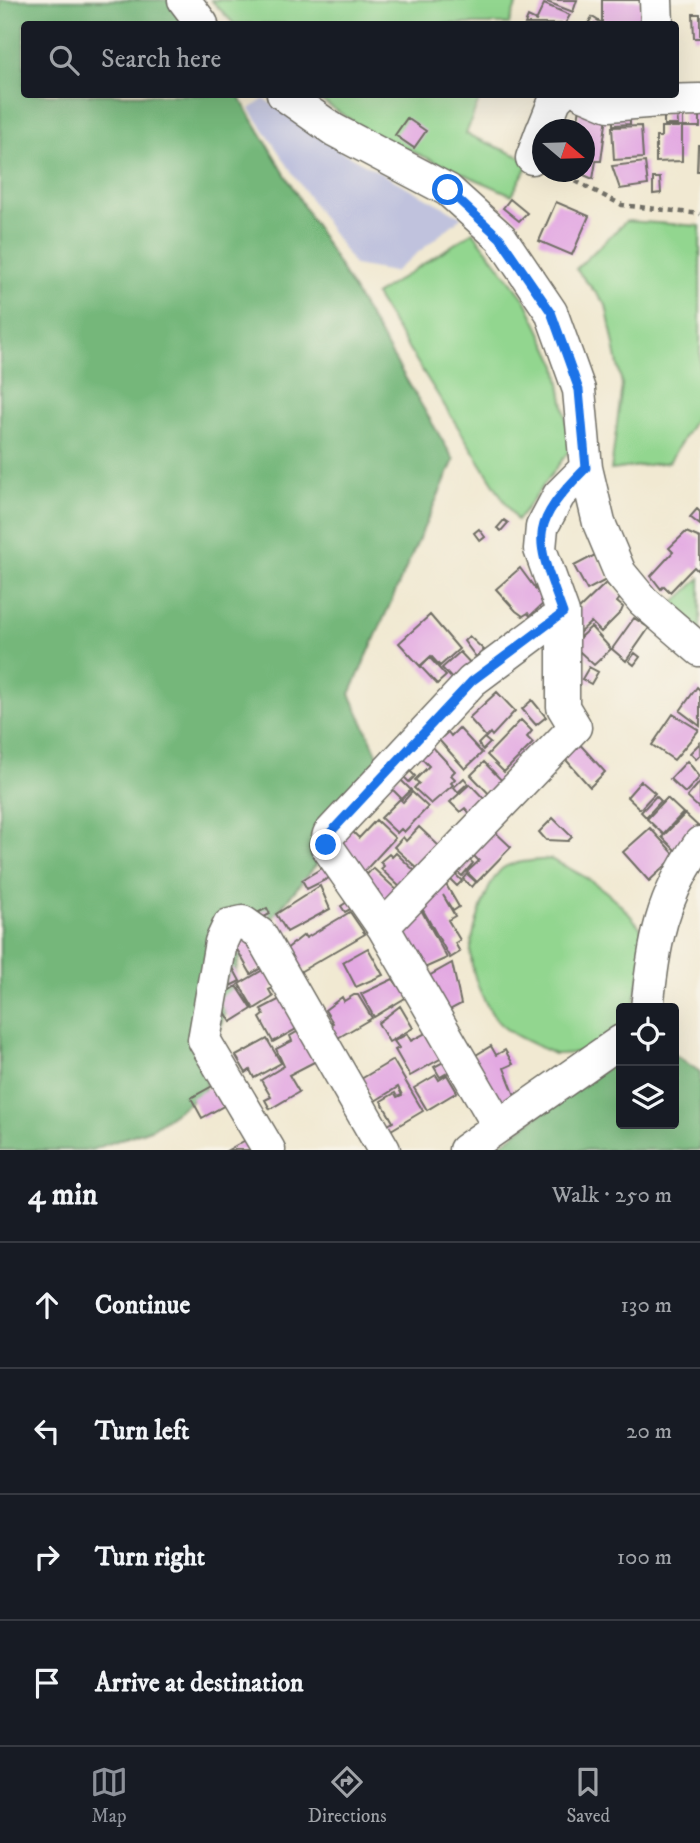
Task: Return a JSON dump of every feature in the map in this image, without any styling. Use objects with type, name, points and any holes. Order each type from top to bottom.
[{"type":"street","points":[[184,0],[200,21]]},
{"type":"street","points":[[656,0],[656,21]]},
{"type":"street","points":[[289,98],[334,130],[448,190],[500,238],[551,312],[579,390],[586,468],[599,523],[620,573],[643,601],[700,650]]},
{"type":"street","points":[[551,119],[557,98]]},
{"type":"street","points":[[592,98],[609,105],[659,98],[700,100]]},
{"type":"street","points":[[383,928],[575,727],[563,707],[563,613],[540,549],[542,527],[559,495],[586,468]]},
{"type":"street","points":[[498,1125],[383,928],[326,845],[329,834],[472,681],[563,613]]},
{"type":"street","points":[[648,1003],[654,946],[664,905],[678,875],[700,843]]},
{"type":"street","points":[[269,1150],[204,1040],[221,943],[229,925],[243,922],[260,934],[384,1150]]},
{"type":"street","points":[[465,1150],[616,1044]]},
{"type":"path","points":[[591,182],[622,205],[700,214]]},
{"type":"shaded area","points":[[264,99],[342,152],[462,217],[394,272],[354,265],[250,109]]},
{"type":"green space","points":[[0,0],[182,0],[195,21],[21,21],[21,98],[240,98],[454,460],[350,694],[388,777],[239,959],[204,1092],[153,1128],[91,1150],[0,1150]]},
{"type":"green space","points":[[211,0],[518,0],[510,21],[231,21]]},
{"type":"green space","points":[[318,98],[480,98],[466,134],[530,161],[512,195],[372,134]]},
{"type":"green space","points":[[626,221],[700,226],[700,411],[669,462],[611,470],[622,385],[606,305],[576,269]]},
{"type":"green space","points":[[473,232],[526,301],[557,366],[571,448],[517,521],[375,295]]},
{"type":"green space","points":[[700,578],[700,636],[669,608]]},
{"type":"green space","points":[[550,859],[593,882],[627,912],[648,938],[634,1003],[616,1003],[616,1033],[592,1048],[554,1054],[530,1043],[500,1024],[479,989],[471,949],[480,910],[491,884],[503,868]]},
{"type":"green space","points":[[679,1057],[700,1072],[700,1150],[493,1150],[576,1087],[616,1063],[616,1129],[679,1129]]},
{"type":"building","points":[[542,0],[577,0],[573,12]]},
{"type":"building","points":[[602,0],[641,0],[642,21],[602,21]]},
{"type":"building","points":[[544,4],[570,15],[567,21],[536,21]]},
{"type":"building","points":[[693,14],[700,14],[700,38],[694,38]]},
{"type":"building","points":[[580,108],[607,116],[601,161],[596,161],[595,167],[595,119],[578,119]]},
{"type":"building","points":[[700,111],[700,127],[683,127],[683,112]]},
{"type":"building","points":[[664,112],[677,112],[678,125],[664,125]]},
{"type":"building","points":[[630,114],[630,124],[613,125],[613,115]]},
{"type":"building","points":[[407,118],[426,131],[414,148],[395,135]]},
{"type":"building","points":[[641,126],[643,158],[614,160],[612,127]]},
{"type":"building","points":[[661,127],[682,127],[682,161],[656,162],[656,137],[661,137]]},
{"type":"building","points":[[700,145],[700,171],[697,171]]},
{"type":"building","points":[[645,162],[648,185],[620,189],[612,166]]},
{"type":"building","points":[[653,178],[660,178],[661,193],[653,194]]},
{"type":"building","points":[[510,199],[527,213],[519,221],[503,208]]},
{"type":"building","points":[[556,202],[589,216],[572,255],[539,241]]},
{"type":"building","points":[[697,509],[700,512],[700,525],[690,517]]},
{"type":"building","points":[[504,520],[508,523],[501,531],[497,528]]},
{"type":"building","points":[[479,529],[485,537],[480,541],[474,533]]},
{"type":"building","points":[[686,532],[700,538],[700,567],[697,570],[694,567],[670,592],[664,586],[661,589],[651,576],[673,552],[669,548]]},
{"type":"building","points":[[595,555],[608,579],[587,590],[574,566]]},
{"type":"building","points":[[520,568],[545,602],[530,616],[528,613],[523,616],[516,611],[496,589]]},
{"type":"building","points":[[606,583],[621,597],[617,602],[623,607],[621,612],[601,632],[591,622],[576,636],[574,614]]},
{"type":"building","points":[[430,615],[459,649],[440,666],[431,656],[420,666],[399,643]]},
{"type":"building","points":[[634,618],[649,628],[626,661],[612,649]]},
{"type":"building","points":[[591,627],[611,649],[594,665],[579,651],[578,639]]},
{"type":"building","points":[[469,636],[484,650],[476,657],[464,641]]},
{"type":"building","points":[[460,652],[474,667],[456,683],[442,668]]},
{"type":"building","points":[[635,653],[640,657],[634,665],[629,661]]},
{"type":"building","points":[[430,658],[446,676],[437,684],[421,667]]},
{"type":"building","points":[[589,667],[598,672],[591,684],[582,679]]},
{"type":"building","points":[[697,687],[700,690],[700,726],[680,711]]},
{"type":"building","points":[[497,692],[515,711],[492,736],[490,733],[486,737],[469,718]]},
{"type":"building","points":[[532,700],[546,717],[536,725],[522,709]]},
{"type":"building","points":[[673,714],[699,730],[674,760],[652,745]]},
{"type":"building","points":[[521,720],[532,731],[527,737],[533,743],[504,772],[487,755]]},
{"type":"building","points":[[459,728],[482,753],[465,769],[439,740],[448,732],[451,736]]},
{"type":"building","points":[[484,738],[490,743],[483,750],[478,744]]},
{"type":"building","points":[[575,739],[605,772],[590,787],[560,753]]},
{"type":"building","points":[[429,743],[455,771],[451,775],[455,779],[451,783],[453,785],[431,804],[414,788],[419,783],[415,780],[429,766],[418,755]]},
{"type":"building","points":[[700,743],[700,755],[696,759],[690,753]]},
{"type":"building","points":[[687,761],[700,777],[685,793],[670,779]]},
{"type":"building","points":[[484,762],[506,785],[493,798],[471,775]]},
{"type":"building","points":[[406,767],[415,776],[409,782],[400,773]]},
{"type":"building","points":[[397,776],[411,790],[402,799],[388,785]]},
{"type":"building","points":[[464,778],[468,783],[458,792],[454,787]]},
{"type":"building","points":[[641,781],[655,793],[640,809],[627,797]]},
{"type":"building","points":[[700,782],[700,809],[687,797]]},
{"type":"building","points":[[470,784],[489,804],[474,818],[465,808],[460,812],[450,802]]},
{"type":"building","points":[[412,792],[428,807],[404,832],[401,829],[397,833],[381,818],[400,799],[403,802]]},
{"type":"building","points":[[656,796],[661,801],[646,817],[641,812]]},
{"type":"building","points":[[667,798],[683,813],[663,834],[647,819]]},
{"type":"building","points":[[685,814],[700,828],[678,853],[662,837]]},
{"type":"building","points":[[553,818],[572,837],[568,841],[546,840],[539,832]]},
{"type":"building","points":[[376,820],[395,838],[361,875],[338,840],[349,828],[359,838]]},
{"type":"building","points":[[419,827],[439,846],[418,869],[394,847],[403,837],[406,841]]},
{"type":"building","points":[[650,828],[676,856],[649,881],[623,852]]},
{"type":"building","points":[[492,829],[511,847],[477,882],[467,872],[479,861],[470,852]]},
{"type":"building","points":[[396,853],[418,874],[403,890],[381,869],[384,866],[380,862],[389,854],[392,857]]},
{"type":"building","points":[[464,855],[473,863],[462,876],[453,868]]},
{"type":"building","points":[[329,864],[335,875],[307,889],[302,880]]},
{"type":"building","points":[[373,868],[400,893],[384,910],[361,881]]},
{"type":"building","points":[[451,870],[462,881],[457,886],[446,875]]},
{"type":"building","points":[[467,874],[476,882],[472,887],[463,879]]},
{"type":"building","points":[[444,881],[459,907],[453,911],[443,895],[455,916],[448,920],[460,940],[455,943],[460,952],[450,958],[419,903]]},
{"type":"building","points":[[320,886],[330,909],[287,932],[276,914]]},
{"type":"building","points":[[352,899],[356,906],[345,912],[341,906]]},
{"type":"building","points":[[418,904],[447,958],[420,970],[396,928]]},
{"type":"building","points":[[267,908],[270,914],[262,918],[259,912]]},
{"type":"building","points":[[350,912],[365,934],[298,973],[285,950],[304,935],[306,938]]},
{"type":"building","points":[[245,935],[266,965],[251,974],[235,946],[235,941]]},
{"type":"building","points":[[368,948],[383,975],[356,987],[343,962]]},
{"type":"building","points":[[452,963],[461,1004],[444,1013],[427,977]]},
{"type":"building","points":[[232,966],[240,981],[224,989]]},
{"type":"building","points":[[268,967],[273,988],[269,990],[273,997],[254,1009],[239,984]]},
{"type":"building","points":[[393,979],[398,986],[403,983],[410,995],[374,1017],[361,994]]},
{"type":"building","points":[[237,986],[252,1009],[231,1022],[220,1003],[222,996]]},
{"type":"building","points":[[358,995],[372,1018],[336,1039],[328,1026],[333,1023],[325,1010],[342,997],[344,1001]]},
{"type":"building","points":[[284,997],[302,1026],[273,1042],[260,1018],[264,1015],[261,1009]]},
{"type":"building","points":[[400,1006],[413,1028],[389,1042],[378,1023]]},
{"type":"building","points":[[304,1028],[320,1059],[289,1075],[299,1092],[270,1109],[265,1100],[271,1097],[261,1080],[284,1066],[276,1049],[292,1041],[290,1036]]},
{"type":"building","points":[[433,1029],[447,1055],[410,1076],[395,1050],[399,1048],[394,1041],[407,1034],[411,1041]]},
{"type":"building","points":[[267,1039],[281,1063],[254,1078],[250,1070],[246,1073],[236,1056]]},
{"type":"building","points":[[491,1046],[496,1055],[505,1050],[513,1064],[504,1068],[516,1098],[502,1106],[471,1058]]},
{"type":"building","points":[[449,1059],[454,1069],[440,1077],[434,1067]]},
{"type":"building","points":[[393,1060],[423,1111],[386,1133],[383,1128],[393,1122],[381,1101],[395,1093],[397,1097],[402,1095],[398,1087],[375,1101],[361,1079]]},
{"type":"building","points":[[436,1075],[439,1080],[447,1075],[457,1092],[427,1110],[414,1088]]},
{"type":"building","points":[[216,1084],[227,1104],[202,1118],[191,1098]]},
{"type":"building","points":[[251,1137],[258,1150],[228,1150]]},
{"type":"route","points":[[326,845],[329,834],[472,681],[563,613],[540,549],[542,527],[559,495],[586,468],[579,390],[551,312],[500,238],[448,190]]}]
